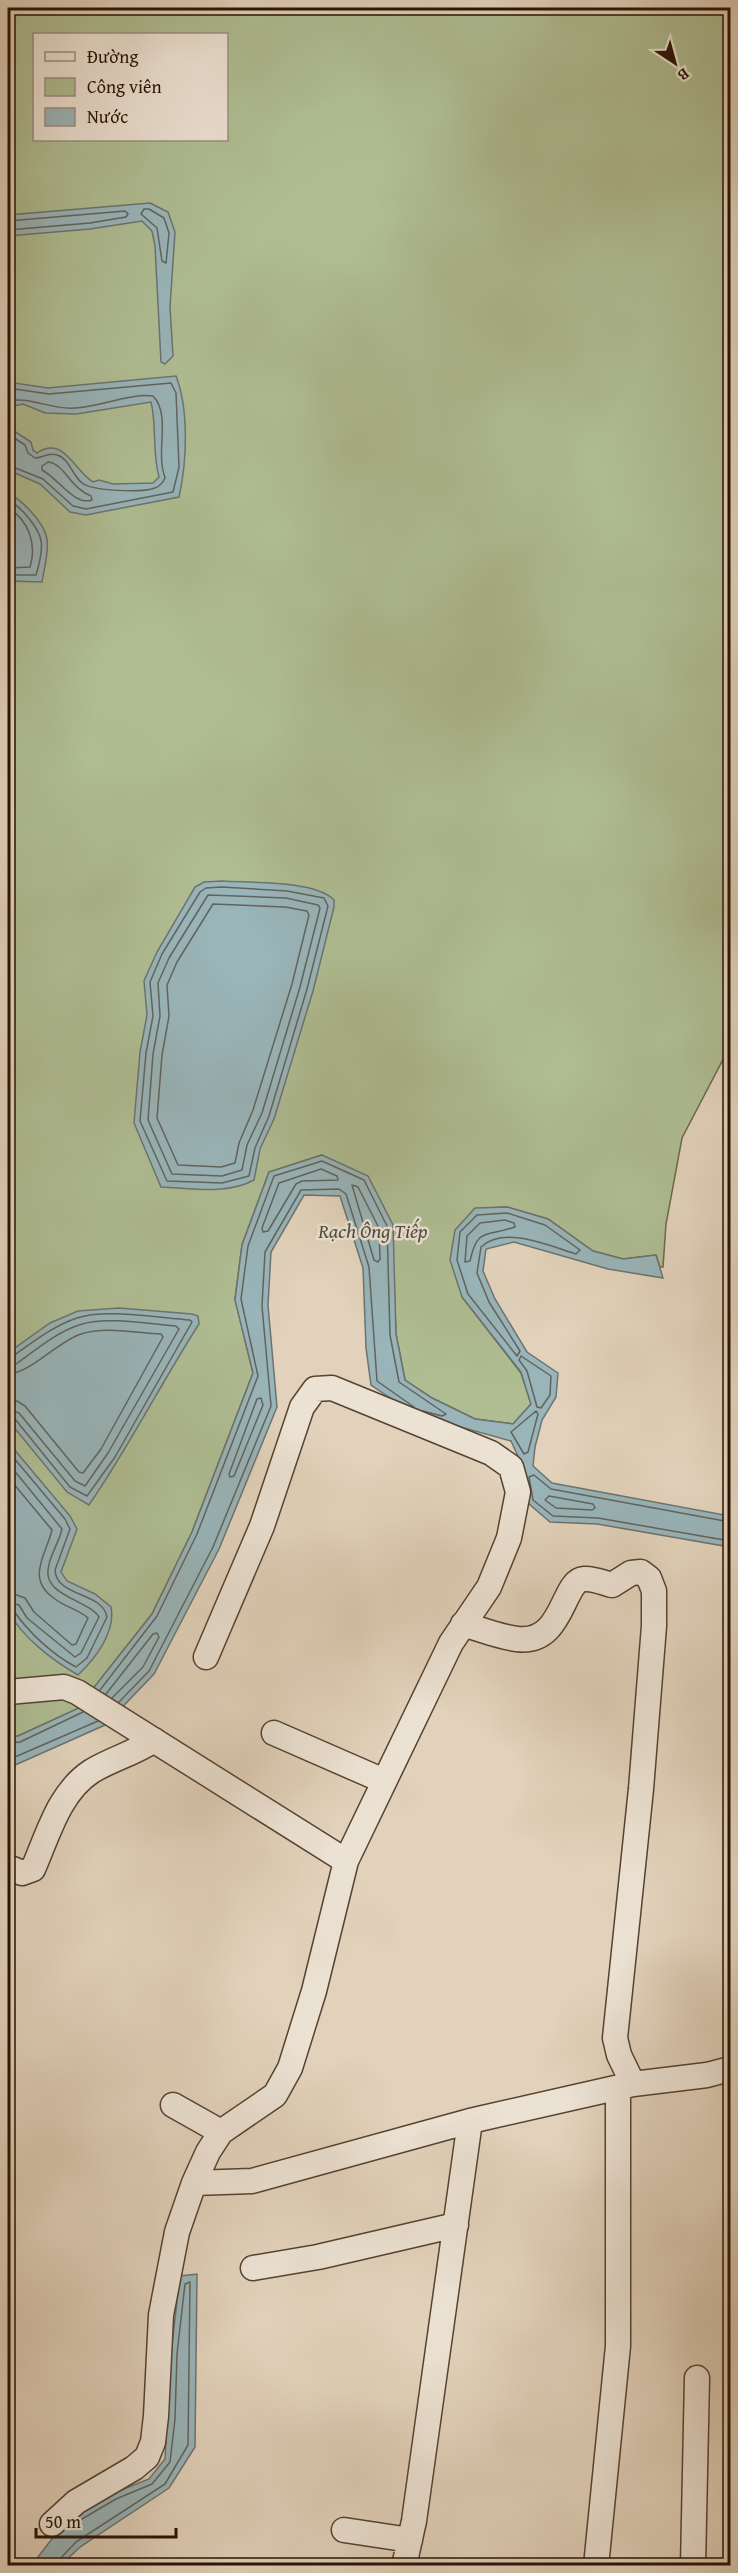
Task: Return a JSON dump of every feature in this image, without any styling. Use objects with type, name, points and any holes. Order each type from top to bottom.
[{"type":"street","points":[[52,2524],[76,2502],[134,2468],[147,2457],[153,2442],[156,2416],[161,2315],[177,2232],[194,2183],[208,2152],[221,2132],[275,2095],[290,2068],[314,1991],[346,1861],[451,1644],[489,1587],[509,1538],[518,1492],[512,1467],[481,1449],[332,1388],[315,1389],[302,1407],[262,1526],[206,1657]]},
{"type":"street","points":[[463,1624],[519,1640],[535,1637],[560,1617],[571,1587],[577,1581],[586,1578],[612,1584],[632,1573],[641,1572],[649,1578],[654,1591],[654,1626],[641,1789],[615,2038],[626,2086],[618,2346],[596,2565]]},
{"type":"street","points":[[8,1692],[64,1687],[77,1692],[346,1861]]},
{"type":"street","points":[[8,1867],[22,1873],[33,1869],[58,1812],[79,1782],[92,1772],[136,1752],[145,1733]]},
{"type":"street","points":[[274,1733],[384,1781]]},
{"type":"street","points":[[194,2183],[252,2181],[470,2121],[626,2086],[707,2075],[730,2069]]},
{"type":"street","points":[[173,2105],[221,2132]]},
{"type":"street","points":[[404,2565],[410,2540],[470,2121]]},
{"type":"street","points":[[253,2268],[318,2257],[456,2225]]},
{"type":"street","points":[[693,2565],[696,2378]]},
{"type":"street","points":[[344,2529],[410,2540]]},
{"type":"green space","points":[[8,8],[730,8],[730,1046],[682,1138],[666,1224],[663,1267],[660,1267],[656,1255],[623,1259],[593,1251],[548,1219],[507,1207],[474,1209],[462,1297],[521,1373],[531,1404],[513,1424],[475,1419],[432,1398],[405,1380],[396,1334],[394,1286],[322,1155],[269,1172],[242,1245],[235,1299],[253,1373],[192,1532],[152,1614],[77,1709],[18,1736],[8,1737]]},
{"type":"water","points":[[150,203],[168,212],[175,232],[170,307],[173,356],[165,364],[161,362],[155,246],[152,231],[142,221],[90,229],[8,236],[8,215]]},
{"type":"water","points":[[176,376],[185,420],[184,468],[179,497],[86,515],[70,512],[40,484],[8,470],[8,427],[31,442],[33,450],[37,453],[54,448],[62,451],[93,482],[99,480],[113,484],[153,483],[159,477],[151,402],[76,414],[45,413],[23,404],[8,407],[8,382],[48,388]]},
{"type":"water","points":[[8,493],[32,512],[45,532],[47,549],[42,582],[8,581]]},
{"type":"water","points":[[204,882],[281,884],[312,889],[334,900],[334,907],[313,991],[274,1119],[260,1149],[254,1180],[232,1188],[221,1189],[161,1187],[134,1123],[140,1052],[147,1015],[144,981],[157,952],[195,887]]},
{"type":"water","name":"Rạch Ông Tiếp","points":[[322,1155],[368,1176],[393,1225],[396,1334],[405,1380],[432,1398],[475,1419],[513,1424],[531,1404],[521,1372],[462,1297],[450,1260],[455,1230],[475,1208],[507,1207],[548,1219],[593,1251],[623,1259],[656,1255],[663,1278],[608,1269],[514,1242],[486,1249],[483,1271],[495,1299],[527,1352],[558,1373],[556,1397],[542,1420],[533,1466],[552,1483],[730,1516],[730,1547],[597,1524],[550,1522],[528,1503],[521,1463],[511,1441],[414,1414],[371,1385],[366,1348],[363,1268],[340,1196],[304,1195],[271,1252],[268,1305],[277,1407],[219,1549],[154,1674],[105,1725],[13,1766],[8,1766],[8,1737],[18,1736],[77,1709],[152,1614],[192,1532],[253,1373],[235,1300],[242,1245],[269,1172]]},
{"type":"water","points":[[119,1308],[192,1314],[198,1316],[199,1324],[118,1461],[89,1505],[67,1492],[8,1420],[8,1353],[50,1323],[78,1311]]},
{"type":"water","points":[[8,1442],[70,1516],[77,1529],[61,1572],[67,1581],[95,1594],[111,1607],[110,1626],[103,1644],[78,1675],[38,1647],[21,1630],[8,1611]]},
{"type":"water","points":[[197,2274],[195,2447],[169,2488],[80,2547],[61,2565],[31,2566],[65,2522],[114,2493],[149,2479],[165,2459],[171,2353],[180,2276]]}]
